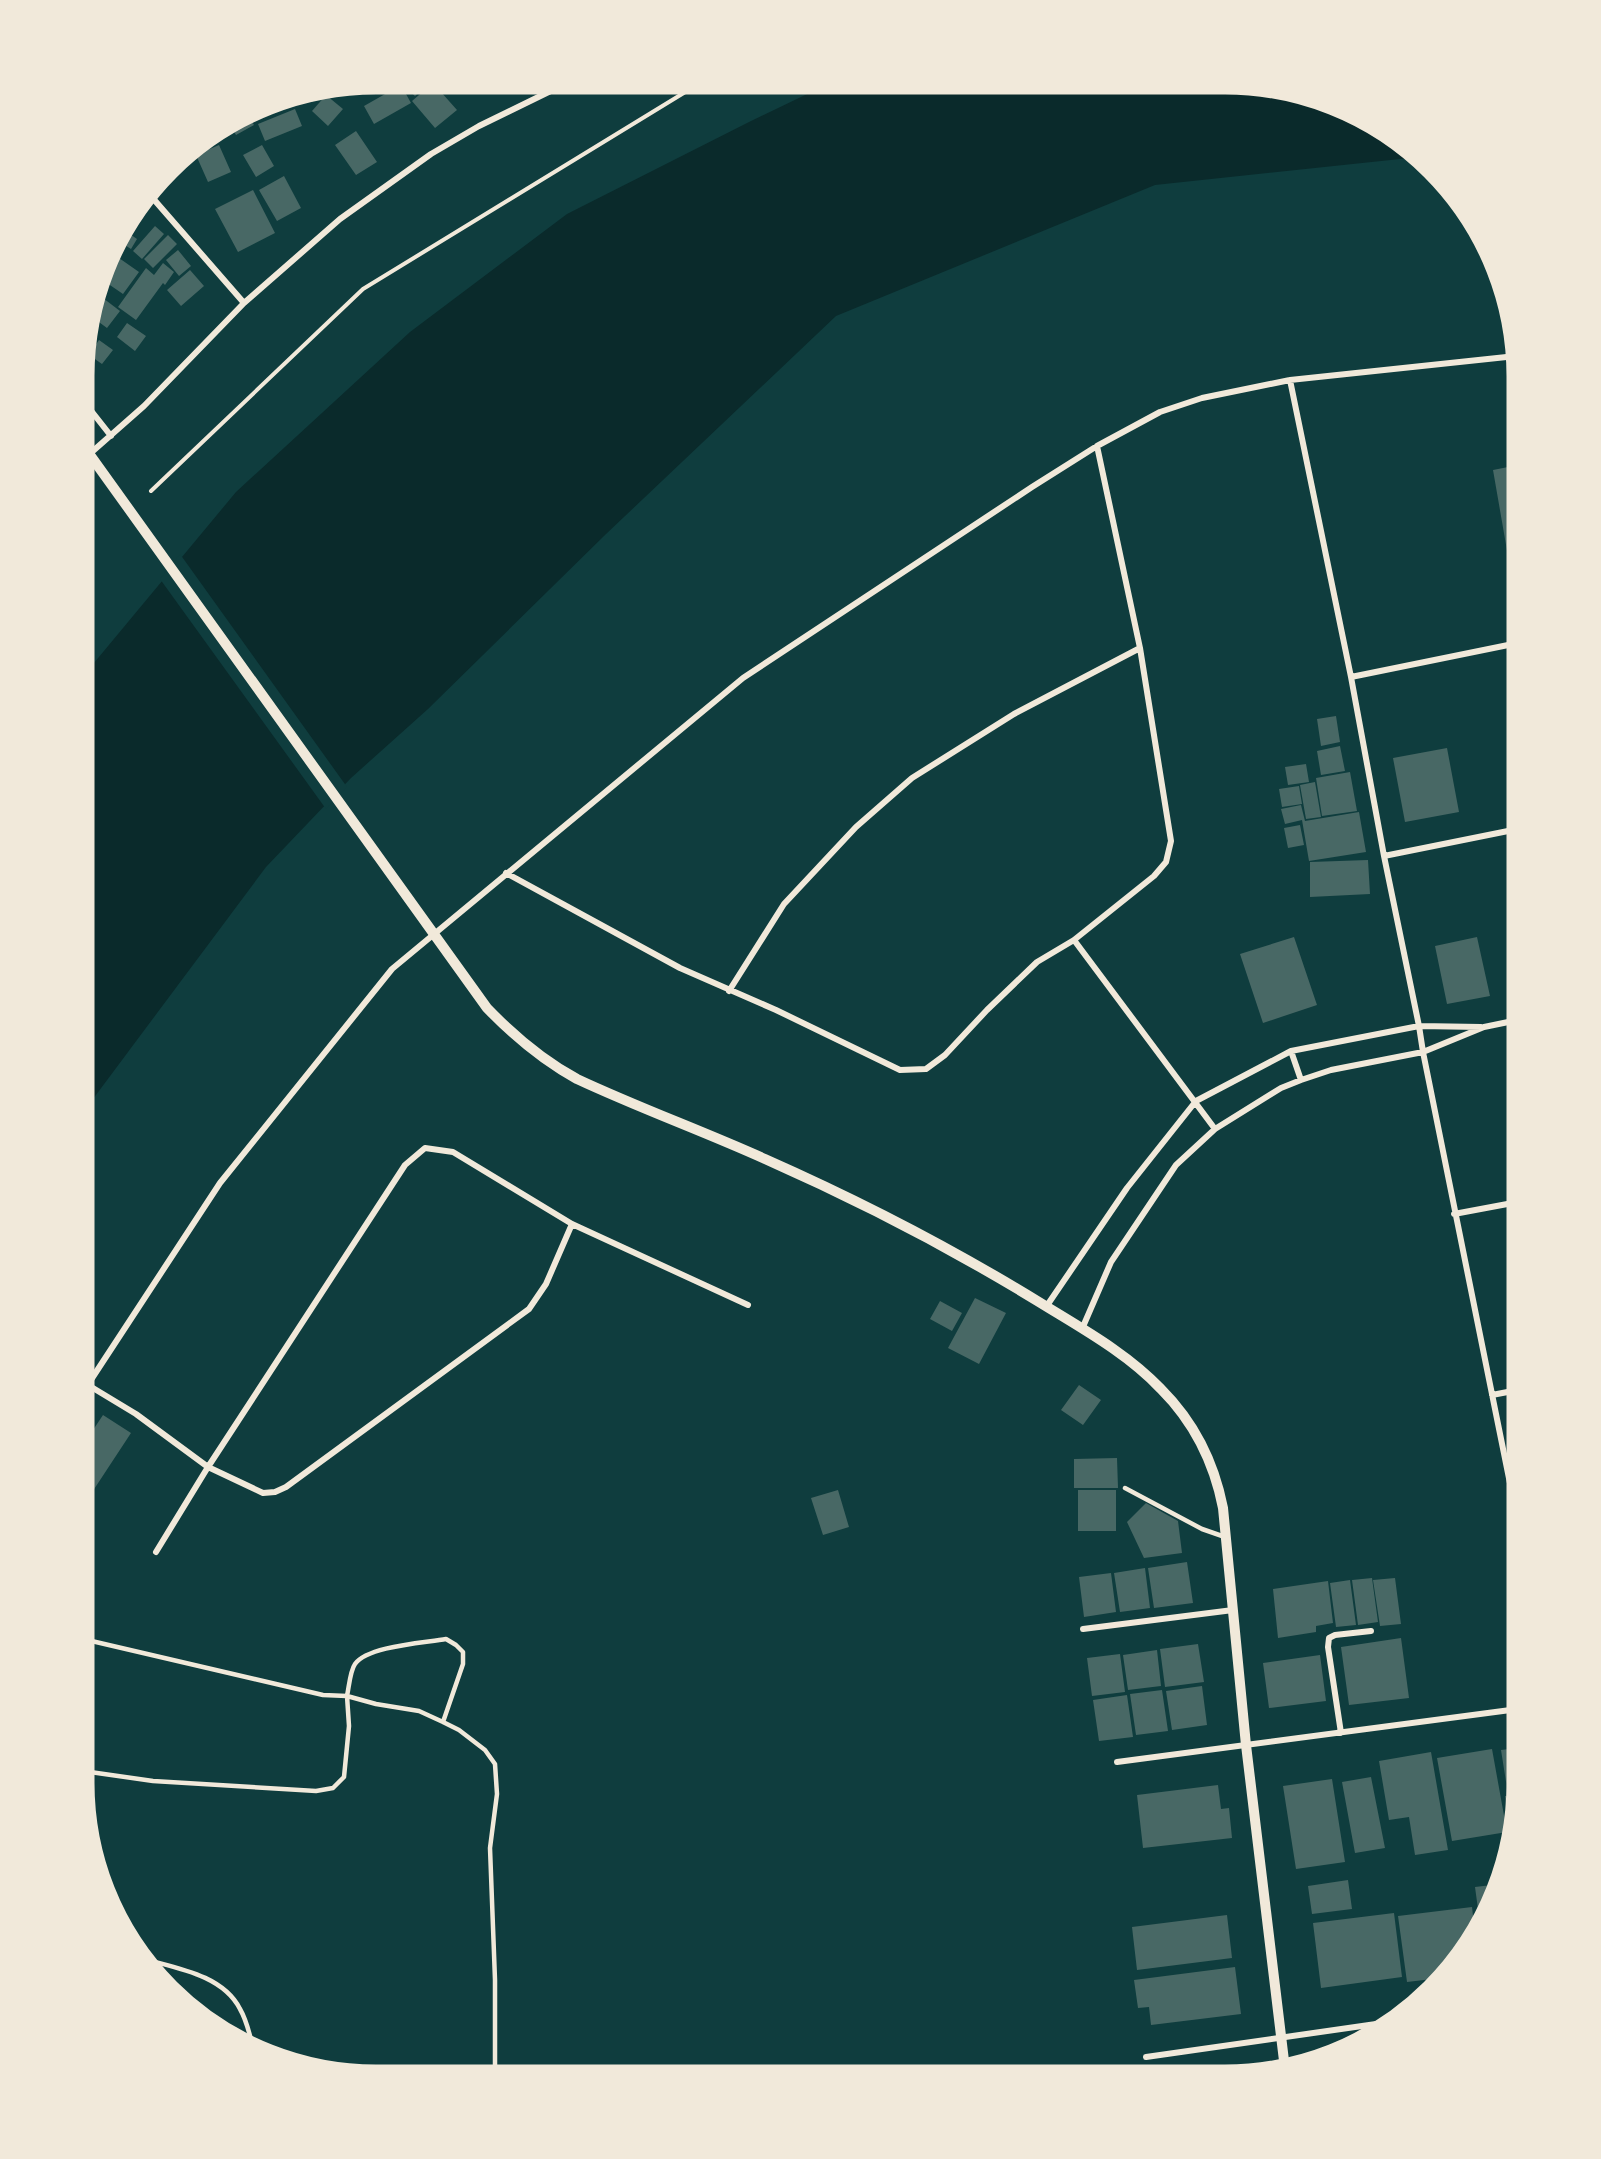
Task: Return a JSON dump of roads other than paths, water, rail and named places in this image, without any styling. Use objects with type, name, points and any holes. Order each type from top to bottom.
[{"type":"street","points":[[93,451],[144,406],[244,303],[340,219],[431,154],[479,126],[547,93]]},
{"type":"street","points":[[154,200],[244,303]]},
{"type":"street","points":[[93,1377],[219,1183],[392,969],[743,678],[1022,493],[1097,446],[1160,412],[1202,398],[1290,380],[1507,357]]},
{"type":"street","points":[[1290,380],[1352,677],[1384,856],[1454,1214],[1508,1474]]},
{"type":"street","points":[[93,413],[111,436]]},
{"type":"street","points":[[506,873],[680,968],[729,991],[776,1010],[900,1070],[926,1069],[945,1055],[1037,962],[1074,940],[1154,876],[1166,862],[1171,841],[1140,648],[1097,446]]},
{"type":"street","points":[[93,459],[487,1008],[507,1030],[552,1065],[577,1079],[852,1198],[940,1243],[1082,1329],[1128,1360],[1161,1389],[1187,1420],[1206,1450],[1218,1482],[1246,1745],[1284,2060]]},
{"type":"street","points":[[1352,677],[1508,645]]},
{"type":"street","points":[[729,991],[784,904],[856,827],[912,778],[1014,714],[1140,648]]},
{"type":"street","points":[[1384,856],[1508,831]]},
{"type":"street","points":[[1074,940],[1215,1129]]},
{"type":"street","points":[[1082,1329],[1111,1262],[1176,1165],[1215,1129],[1281,1088],[1301,1080],[1345,1067],[1423,1052],[1484,1027],[1508,1022]]},
{"type":"street","points":[[1046,1307],[1127,1188],[1196,1101],[1291,1051],[1419,1026],[1484,1027]]},
{"type":"street","points":[[1291,1051],[1301,1080]]},
{"type":"street","points":[[156,1552],[208,1467],[405,1165],[425,1148],[453,1152],[572,1224],[748,1305]]},
{"type":"street","points":[[1454,1214],[1508,1204]]},
{"type":"street","points":[[93,1388],[136,1414],[208,1467],[263,1493],[275,1492],[286,1487],[529,1309],[546,1284],[572,1224]]},
{"type":"street","points":[[1492,1395],[1508,1392]]},
{"type":"street","points":[[1083,1629],[1233,1610]]},
{"type":"street","points":[[1341,1733],[1328,1647],[1329,1638],[1335,1635],[1371,1631]]},
{"type":"street","points":[[1117,1762],[1508,1710]]},
{"type":"street","points":[[1146,2057],[1371,2025]]},
{"type":"lane","points":[[1125,1488],[1203,1529],[1225,1536]]},
{"type":"lane","points":[[93,1773],[153,1781],[316,1791],[333,1788],[344,1777],[349,1726],[347,1696],[354,1665],[373,1652],[446,1639],[463,1652],[463,1664],[443,1722]]},
{"type":"lane","points":[[93,1641],[323,1695],[347,1696],[376,1704],[419,1711],[459,1731],[485,1750],[495,1764],[497,1794],[490,1848],[495,1980],[495,2066]]},
{"type":"lane","points":[[158,1963],[208,1979],[227,1992],[240,2007],[250,2037]]},
{"type":"water","points":[[809,93],[1225,93],[1262,95],[1316,108],[1350,122],[1406,158],[1155,185],[836,316],[605,535],[428,709],[351,778],[266,867],[93,1099],[93,664],[236,492],[410,332],[567,214]]}]
